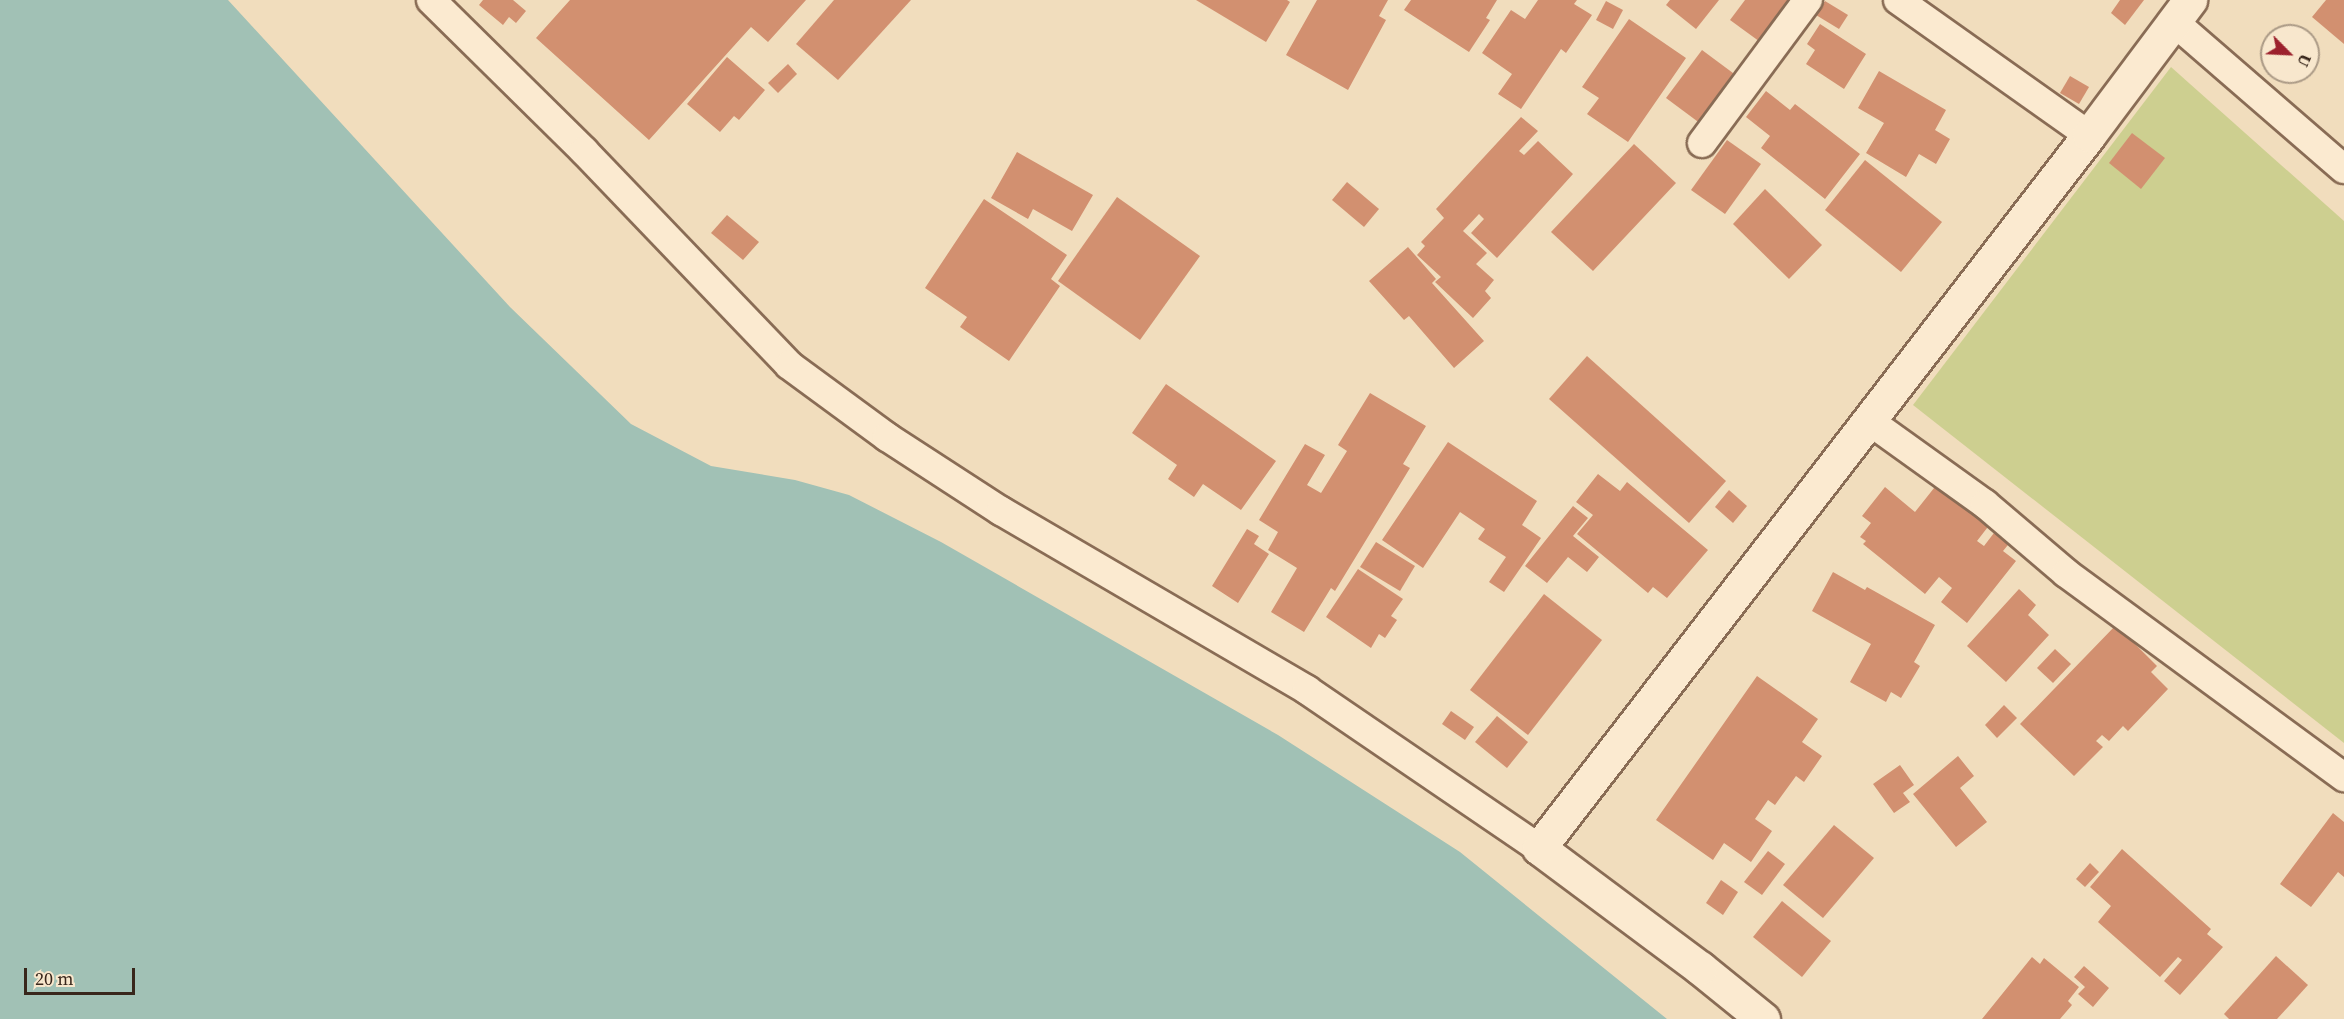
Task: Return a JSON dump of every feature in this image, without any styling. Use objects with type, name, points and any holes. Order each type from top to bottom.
[{"type":"street","points":[[431,0],[584,151],[789,364],[887,438],[992,505],[1307,690],[1539,848],[1700,968],[1763,1019]]},
{"type":"street","points":[[1702,143],[1808,0]]},
{"type":"street","points":[[1898,0],[2089,135]]},
{"type":"street","points":[[1539,848],[2089,135],[2182,10],[2344,169]]},
{"type":"street","points":[[1868,420],[1985,504],[2066,573],[2344,777]]},
{"type":"green space","points":[[2171,67],[2344,221],[2344,743],[1913,405]]},
{"type":"shaded area","points":[[0,0],[228,0],[510,307],[631,424],[711,466],[795,480],[849,495],[941,542],[1278,735],[1460,852],[1667,1019],[0,1019]]},
{"type":"building","points":[[483,0],[513,0],[526,11],[516,23],[509,17],[503,25],[479,5]]},
{"type":"building","points":[[570,0],[806,0],[768,42],[751,27],[649,140],[536,38]]},
{"type":"building","points":[[834,0],[911,0],[838,80],[796,44]]},
{"type":"building","points":[[1196,0],[1287,0],[1290,2],[1266,42]]},
{"type":"building","points":[[1317,0],[1388,0],[1379,16],[1386,20],[1348,90],[1286,55]]},
{"type":"building","points":[[1411,0],[1497,0],[1486,18],[1490,20],[1469,52],[1404,10]]},
{"type":"building","points":[[1538,0],[1577,0],[1574,4],[1592,15],[1566,53],[1561,49],[1521,109],[1498,94],[1512,74],[1482,53],[1511,10],[1525,19]]},
{"type":"building","points":[[1670,0],[1719,0],[1696,29],[1666,5]]},
{"type":"building","points":[[1745,0],[1800,0],[1767,47],[1730,20]]},
{"type":"building","points":[[2120,0],[2144,0],[2125,25],[2111,13]]},
{"type":"building","points":[[2326,0],[2344,0],[2344,44],[2312,17]]},
{"type":"building","points":[[1606,1],[1623,10],[1613,29],[1596,20]]},
{"type":"building","points":[[1825,1],[1848,15],[1839,29],[1816,15]]},
{"type":"building","points":[[1629,19],[1686,58],[1628,142],[1587,114],[1599,98],[1582,87]]},
{"type":"building","points":[[1820,24],[1866,54],[1844,89],[1806,64],[1815,50],[1807,44]]},
{"type":"building","points":[[1702,50],[1737,76],[1701,124],[1666,98]]},
{"type":"building","points":[[727,57],[765,90],[739,120],[734,116],[720,132],[687,104]]},
{"type":"building","points":[[788,64],[797,74],[778,93],[768,83]]},
{"type":"building","points":[[1879,71],[1946,110],[1935,130],[1950,139],[1936,164],[1919,154],[1906,177],[1866,153],[1884,123],[1858,108]]},
{"type":"building","points":[[2070,76],[2089,87],[2079,104],[2060,93]]},
{"type":"building","points":[[1766,91],[1790,110],[1795,104],[1860,154],[1825,199],[1761,148],[1770,136],[1746,117]]},
{"type":"building","points":[[1521,117],[1538,131],[1519,151],[1524,155],[1538,141],[1573,174],[1497,258],[1471,233],[1484,219],[1479,214],[1463,231],[1487,253],[1476,264],[1494,280],[1485,291],[1491,298],[1473,318],[1435,282],[1441,277],[1417,255],[1425,246],[1421,242],[1444,218],[1436,209]]},
{"type":"building","points":[[2132,133],[2165,158],[2141,189],[2109,163]]},
{"type":"building","points":[[1727,140],[1761,164],[1725,214],[1691,190]]},
{"type":"building","points":[[1634,144],[1676,183],[1593,271],[1551,232]]},
{"type":"building","points":[[1017,152],[1093,195],[1072,231],[1033,209],[1028,219],[991,198]]},
{"type":"building","points":[[1865,160],[1942,222],[1901,272],[1825,210]]},
{"type":"building","points":[[1347,182],[1379,209],[1364,227],[1332,200]]},
{"type":"building","points":[[1765,189],[1822,245],[1789,279],[1733,224]]},
{"type":"building","points":[[1117,197],[1200,256],[1140,340],[1058,281]]},
{"type":"building","points":[[984,199],[1067,255],[1051,279],[1060,286],[1009,361],[960,327],[967,317],[925,288]]},
{"type":"building","points":[[727,215],[759,242],[743,260],[711,233]]},
{"type":"building","points":[[1408,247],[1436,279],[1432,283],[1484,341],[1454,368],[1409,316],[1404,320],[1369,281]]},
{"type":"building","points":[[1587,356],[1726,481],[1689,523],[1549,399]]},
{"type":"building","points":[[1166,384],[1276,461],[1241,510],[1203,484],[1194,497],[1168,479],[1177,465],[1132,433]]},
{"type":"building","points":[[1370,393],[1426,426],[1403,464],[1410,468],[1335,591],[1331,588],[1304,632],[1271,612],[1297,568],[1268,550],[1278,532],[1259,520],[1305,444],[1325,455],[1307,485],[1321,493],[1347,451],[1338,445]]},
{"type":"building","points":[[1448,442],[1537,501],[1522,525],[1541,538],[1504,592],[1489,582],[1506,557],[1478,539],[1485,529],[1460,512],[1423,568],[1382,540]]},
{"type":"building","points":[[1598,474],[1620,491],[1627,482],[1708,550],[1667,598],[1653,587],[1648,593],[1577,534],[1593,515],[1576,502]]},
{"type":"building","points":[[1942,478],[1994,519],[1977,541],[1984,546],[1997,529],[2012,540],[2003,551],[2016,561],[1967,623],[1941,602],[1952,588],[1939,577],[1925,594],[1863,544],[1866,541],[1860,537],[1871,523],[1862,516],[1885,487],[1915,512]]},
{"type":"building","points":[[1729,490],[1747,506],[1733,523],[1715,507]]},
{"type":"building","points":[[1573,506],[1588,518],[1573,536],[1599,557],[1587,572],[1568,557],[1547,583],[1525,566]]},
{"type":"building","points":[[1247,529],[1259,536],[1254,544],[1269,554],[1238,603],[1212,586]]},
{"type":"building","points":[[1376,542],[1415,566],[1400,591],[1360,567]]},
{"type":"building","points":[[1358,569],[1403,599],[1391,616],[1397,620],[1385,638],[1379,634],[1371,648],[1326,617]]},
{"type":"building","points":[[1833,572],[1865,590],[1867,587],[1935,625],[1914,662],[1920,666],[1901,698],[1891,692],[1886,702],[1850,682],[1871,644],[1812,611]]},
{"type":"building","points":[[2019,589],[2036,605],[2028,615],[2049,635],[2006,682],[1967,646]]},
{"type":"building","points":[[1544,594],[1602,640],[1528,735],[1470,690]]},
{"type":"building","points":[[2116,625],[2157,666],[2151,672],[2168,689],[2128,731],[2123,726],[2109,741],[2102,735],[2096,741],[2103,747],[2074,776],[2020,724]]},
{"type":"building","points":[[2055,649],[2071,664],[2053,683],[2037,668]]},
{"type":"building","points":[[1757,676],[1818,719],[1802,742],[1822,756],[1804,782],[1796,776],[1775,805],[1768,800],[1755,819],[1772,831],[1751,862],[1724,843],[1713,860],[1656,820]]},
{"type":"building","points":[[2004,705],[2017,718],[1997,738],[1985,725]]},
{"type":"building","points":[[1451,711],[1474,727],[1465,740],[1442,724]]},
{"type":"building","points":[[1497,716],[1528,742],[1507,768],[1475,742]]},
{"type":"building","points":[[1958,756],[1974,776],[1960,788],[1987,822],[1956,847],[1913,794]]},
{"type":"building","points":[[1900,765],[1914,785],[1903,793],[1910,802],[1894,813],[1873,784]]},
{"type":"building","points":[[2333,813],[2344,822],[2344,877],[2338,872],[2311,907],[2280,884]]},
{"type":"building","points":[[1834,825],[1874,858],[1823,918],[1783,885]]},
{"type":"building","points":[[2122,849],[2211,929],[2207,934],[2223,947],[2180,995],[2164,981],[2182,960],[2178,957],[2160,977],[2098,922],[2111,906],[2090,887]]},
{"type":"building","points":[[1768,851],[1785,864],[1762,895],[1744,882]]},
{"type":"building","points":[[2090,863],[2099,872],[2085,887],[2076,879]]},
{"type":"building","points":[[1721,880],[1738,892],[1723,915],[1706,903]]},
{"type":"building","points":[[1782,901],[1831,941],[1802,977],[1753,937]]},
{"type":"building","points":[[2276,956],[2308,985],[2277,1019],[2229,1019],[2224,1014]]},
{"type":"building","points":[[2032,957],[2040,964],[2044,958],[2079,987],[2068,1001],[2072,1005],[2060,1019],[1982,1019]]},
{"type":"building","points":[[2084,966],[2109,988],[2093,1007],[2078,994],[2085,987],[2074,977]]}]
